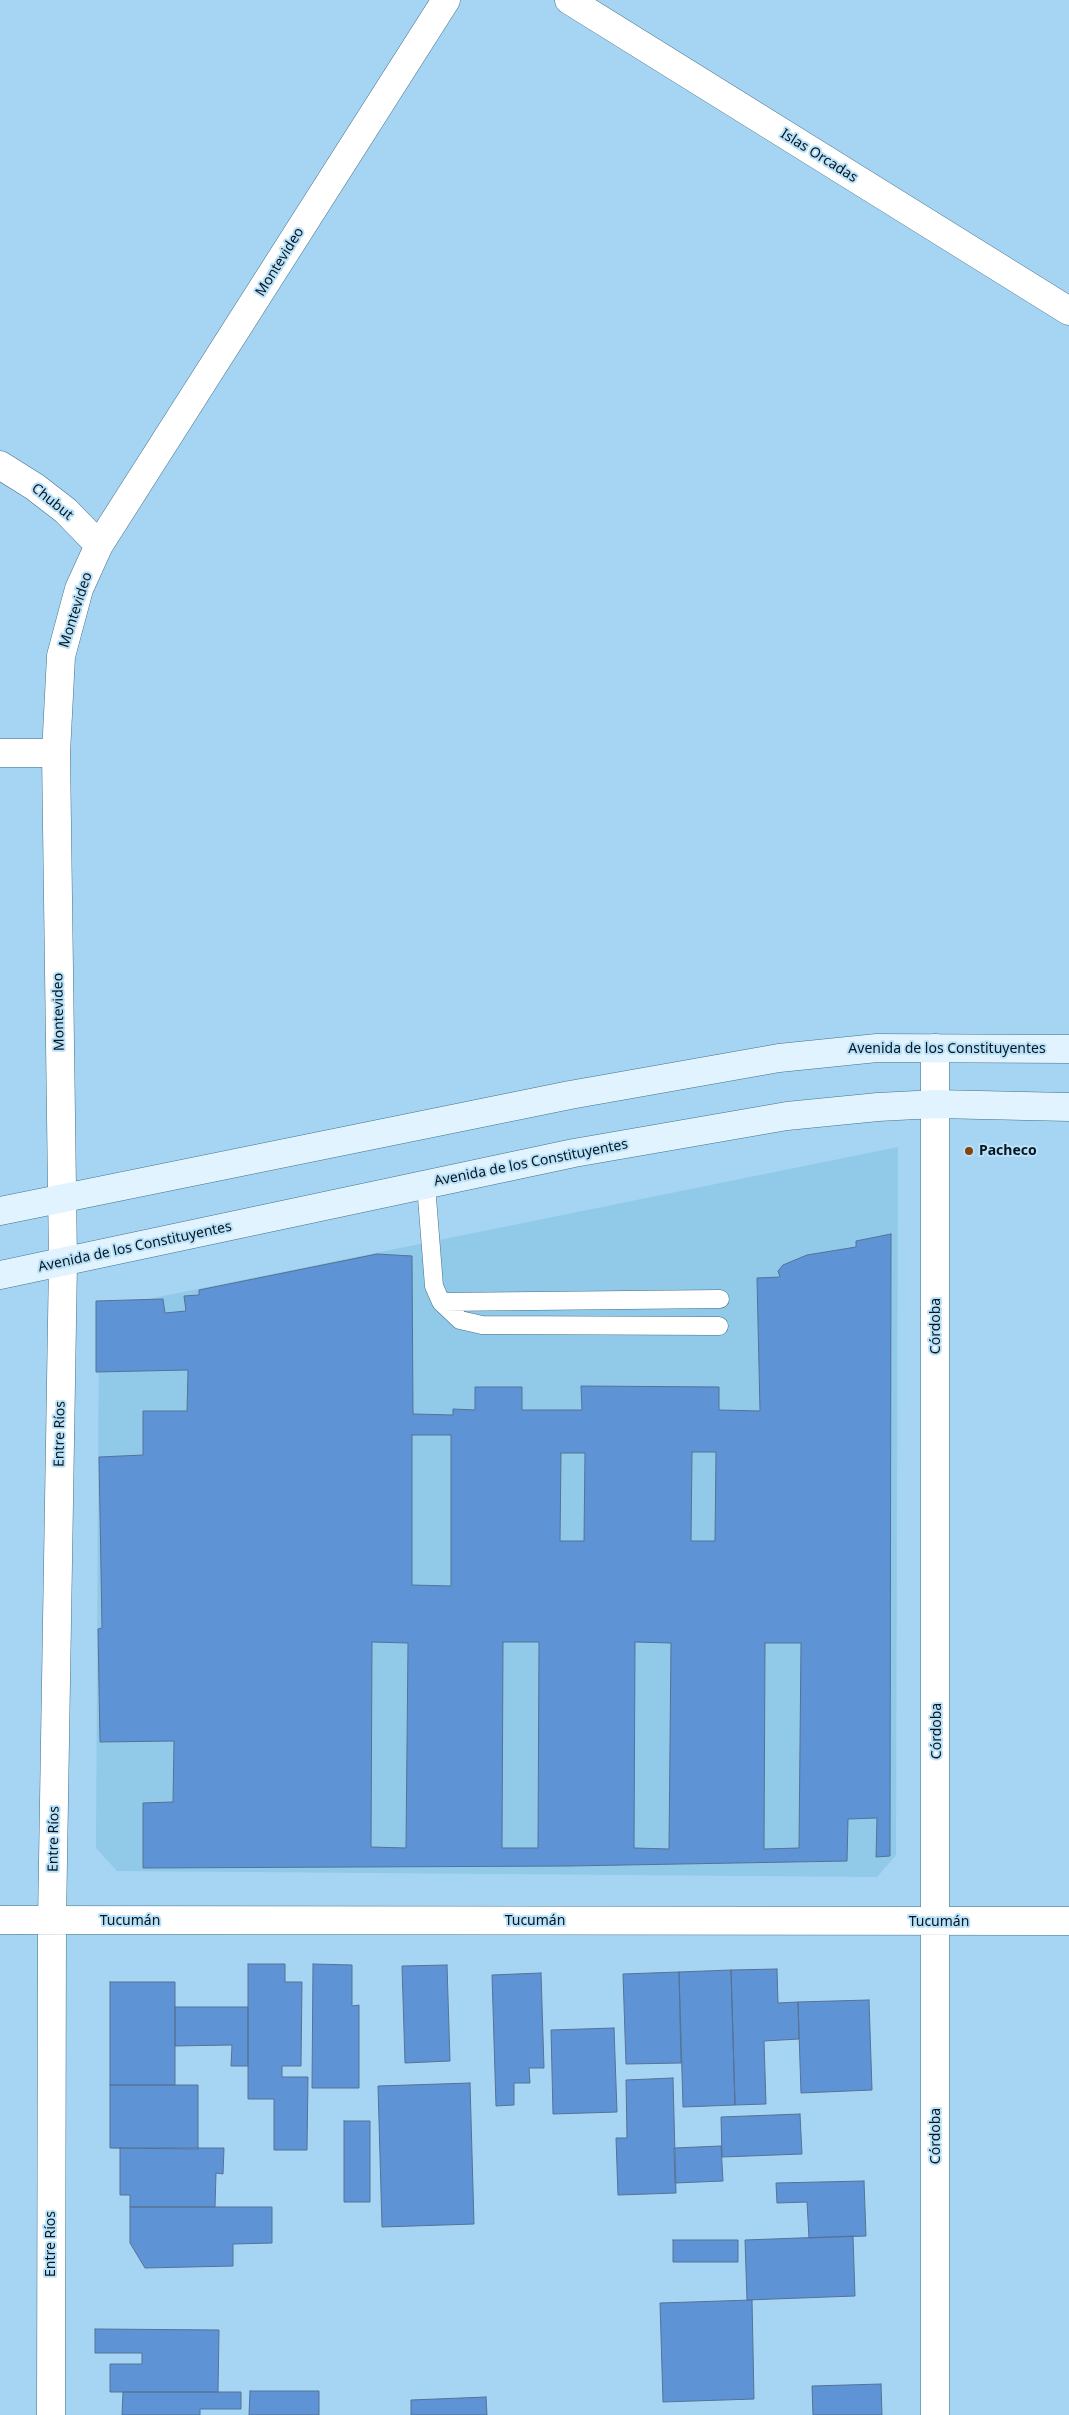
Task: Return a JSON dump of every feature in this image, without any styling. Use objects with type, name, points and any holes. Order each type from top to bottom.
[{"type":"main road","name":"Avenida de los Constituyentes","points":[[0,1211],[570,1095],[779,1058],[878,1048],[1069,1048]]},
{"type":"main road","name":"Avenida de los Constituyentes","points":[[0,1275],[574,1153],[787,1116],[878,1107],[936,1104],[1069,1107]]},
{"type":"street","name":"Montevideo","points":[[63,1262],[56,753],[61,656],[79,589],[99,545],[446,0]]},
{"type":"street","name":"Islas Orcadas","points":[[569,0],[1069,312]]},
{"type":"street","name":"Chubut","points":[[0,465],[35,487],[66,511],[99,545]]},
{"type":"street","points":[[0,753],[56,753]]},
{"type":"street","name":"Córdoba","points":[[935,1048],[937,1922],[935,2415]]},
{"type":"street","name":"Entre Ríos","points":[[51,2415],[52,1920],[63,1262]]},
{"type":"street","name":"Tucumán","points":[[0,1920],[1069,1921]]},
{"type":"lane","points":[[426,1185],[430,1261],[434,1286],[441,1302],[460,1320],[482,1325],[719,1326]]},
{"type":"lane","points":[[441,1302],[720,1299]]},
{"type":"shaded area","points":[[898,1147],[896,1855],[877,1877],[117,1871],[96,1848],[99,1309]]},
{"type":"building","points":[[891,1234],[890,1856],[876,1857],[877,1818],[848,1819],[847,1861],[569,1866],[143,1868],[143,1803],[173,1802],[174,1741],[100,1742],[98,1629],[102,1628],[99,1457],[143,1455],[143,1411],[187,1411],[188,1370],[96,1372],[96,1301],[163,1299],[165,1313],[186,1311],[184,1296],[199,1295],[199,1290],[377,1254],[412,1256],[413,1414],[453,1415],[453,1409],[475,1410],[475,1387],[522,1387],[522,1410],[582,1410],[581,1386],[719,1387],[719,1410],[760,1411],[757,1278],[780,1277],[778,1271],[783,1265],[807,1255],[856,1247],[856,1241]],"holes":[[[412,1435],[451,1435],[451,1586],[412,1585]],[[692,1452],[716,1452],[715,1541],[691,1541]],[[561,1453],[585,1453],[584,1541],[560,1541]],[[372,1642],[408,1643],[406,1848],[371,1847]],[[503,1642],[539,1642],[538,1848],[502,1848]],[[635,1642],[671,1643],[669,1849],[634,1848]],[[765,1643],[801,1643],[799,1848],[764,1849]]]},
{"type":"building","points":[[248,1964],[285,1964],[285,1982],[302,1982],[301,2066],[282,2066],[282,2077],[308,2077],[307,2150],[274,2150],[274,2099],[248,2099]]},
{"type":"building","points":[[313,1964],[352,1965],[352,2006],[359,2005],[359,2088],[312,2088]]},
{"type":"building","points":[[447,1965],[450,2061],[405,2063],[402,1966]]},
{"type":"building","points":[[777,1969],[778,2003],[798,2002],[799,2039],[764,2041],[766,2104],[735,2105],[731,1970]]},
{"type":"building","points":[[731,1970],[735,2105],[683,2107],[679,1972]]},
{"type":"building","points":[[679,1972],[681,2063],[626,2064],[623,1974]]},
{"type":"building","points":[[541,1973],[544,2068],[529,2068],[530,2083],[514,2083],[514,2105],[496,2106],[492,1975]]},
{"type":"building","points":[[110,1982],[175,1982],[175,2085],[110,2085]]},
{"type":"building","points":[[869,2000],[872,2090],[801,2093],[798,2002]]},
{"type":"building","points":[[175,2007],[248,2007],[248,2066],[231,2066],[232,2045],[175,2046]]},
{"type":"building","points":[[614,2028],[617,2112],[553,2114],[551,2030]]},
{"type":"building","points":[[673,2078],[676,2193],[618,2195],[616,2138],[627,2138],[626,2080]]},
{"type":"building","points":[[470,2083],[474,2224],[382,2227],[378,2086]]},
{"type":"building","points":[[110,2085],[198,2085],[198,2149],[110,2148]]},
{"type":"building","points":[[800,2114],[802,2154],[722,2157],[721,2117]]},
{"type":"building","points":[[344,2121],[370,2121],[370,2202],[344,2202]]},
{"type":"building","points":[[721,2146],[723,2181],[675,2183],[674,2148]]},
{"type":"building","points":[[120,2148],[224,2148],[223,2174],[216,2173],[215,2207],[130,2207],[130,2195],[120,2195]]},
{"type":"building","points":[[864,2181],[866,2236],[809,2238],[807,2202],[777,2203],[776,2183]]},
{"type":"building","points":[[130,2207],[272,2207],[272,2243],[233,2244],[233,2266],[145,2268],[130,2243]]},
{"type":"building","points":[[853,2236],[855,2296],[747,2300],[745,2240]]},
{"type":"building","points":[[673,2240],[738,2240],[738,2262],[673,2262]]},
{"type":"building","points":[[752,2300],[754,2399],[663,2402],[660,2303]]},
{"type":"building","points":[[95,2329],[219,2330],[218,2392],[110,2392],[110,2364],[142,2364],[142,2353],[95,2353]]},
{"type":"building","points":[[881,2384],[882,2415],[813,2415],[812,2386]]},
{"type":"building","points":[[250,2391],[319,2391],[319,2415],[249,2415]]},
{"type":"building","points":[[123,2392],[241,2392],[241,2409],[200,2409],[200,2415],[122,2415]]},
{"type":"building","points":[[486,2397],[487,2415],[411,2415],[411,2400]]},
{"type":"place","name":"Pacheco","points":[[969,1151]]}]
